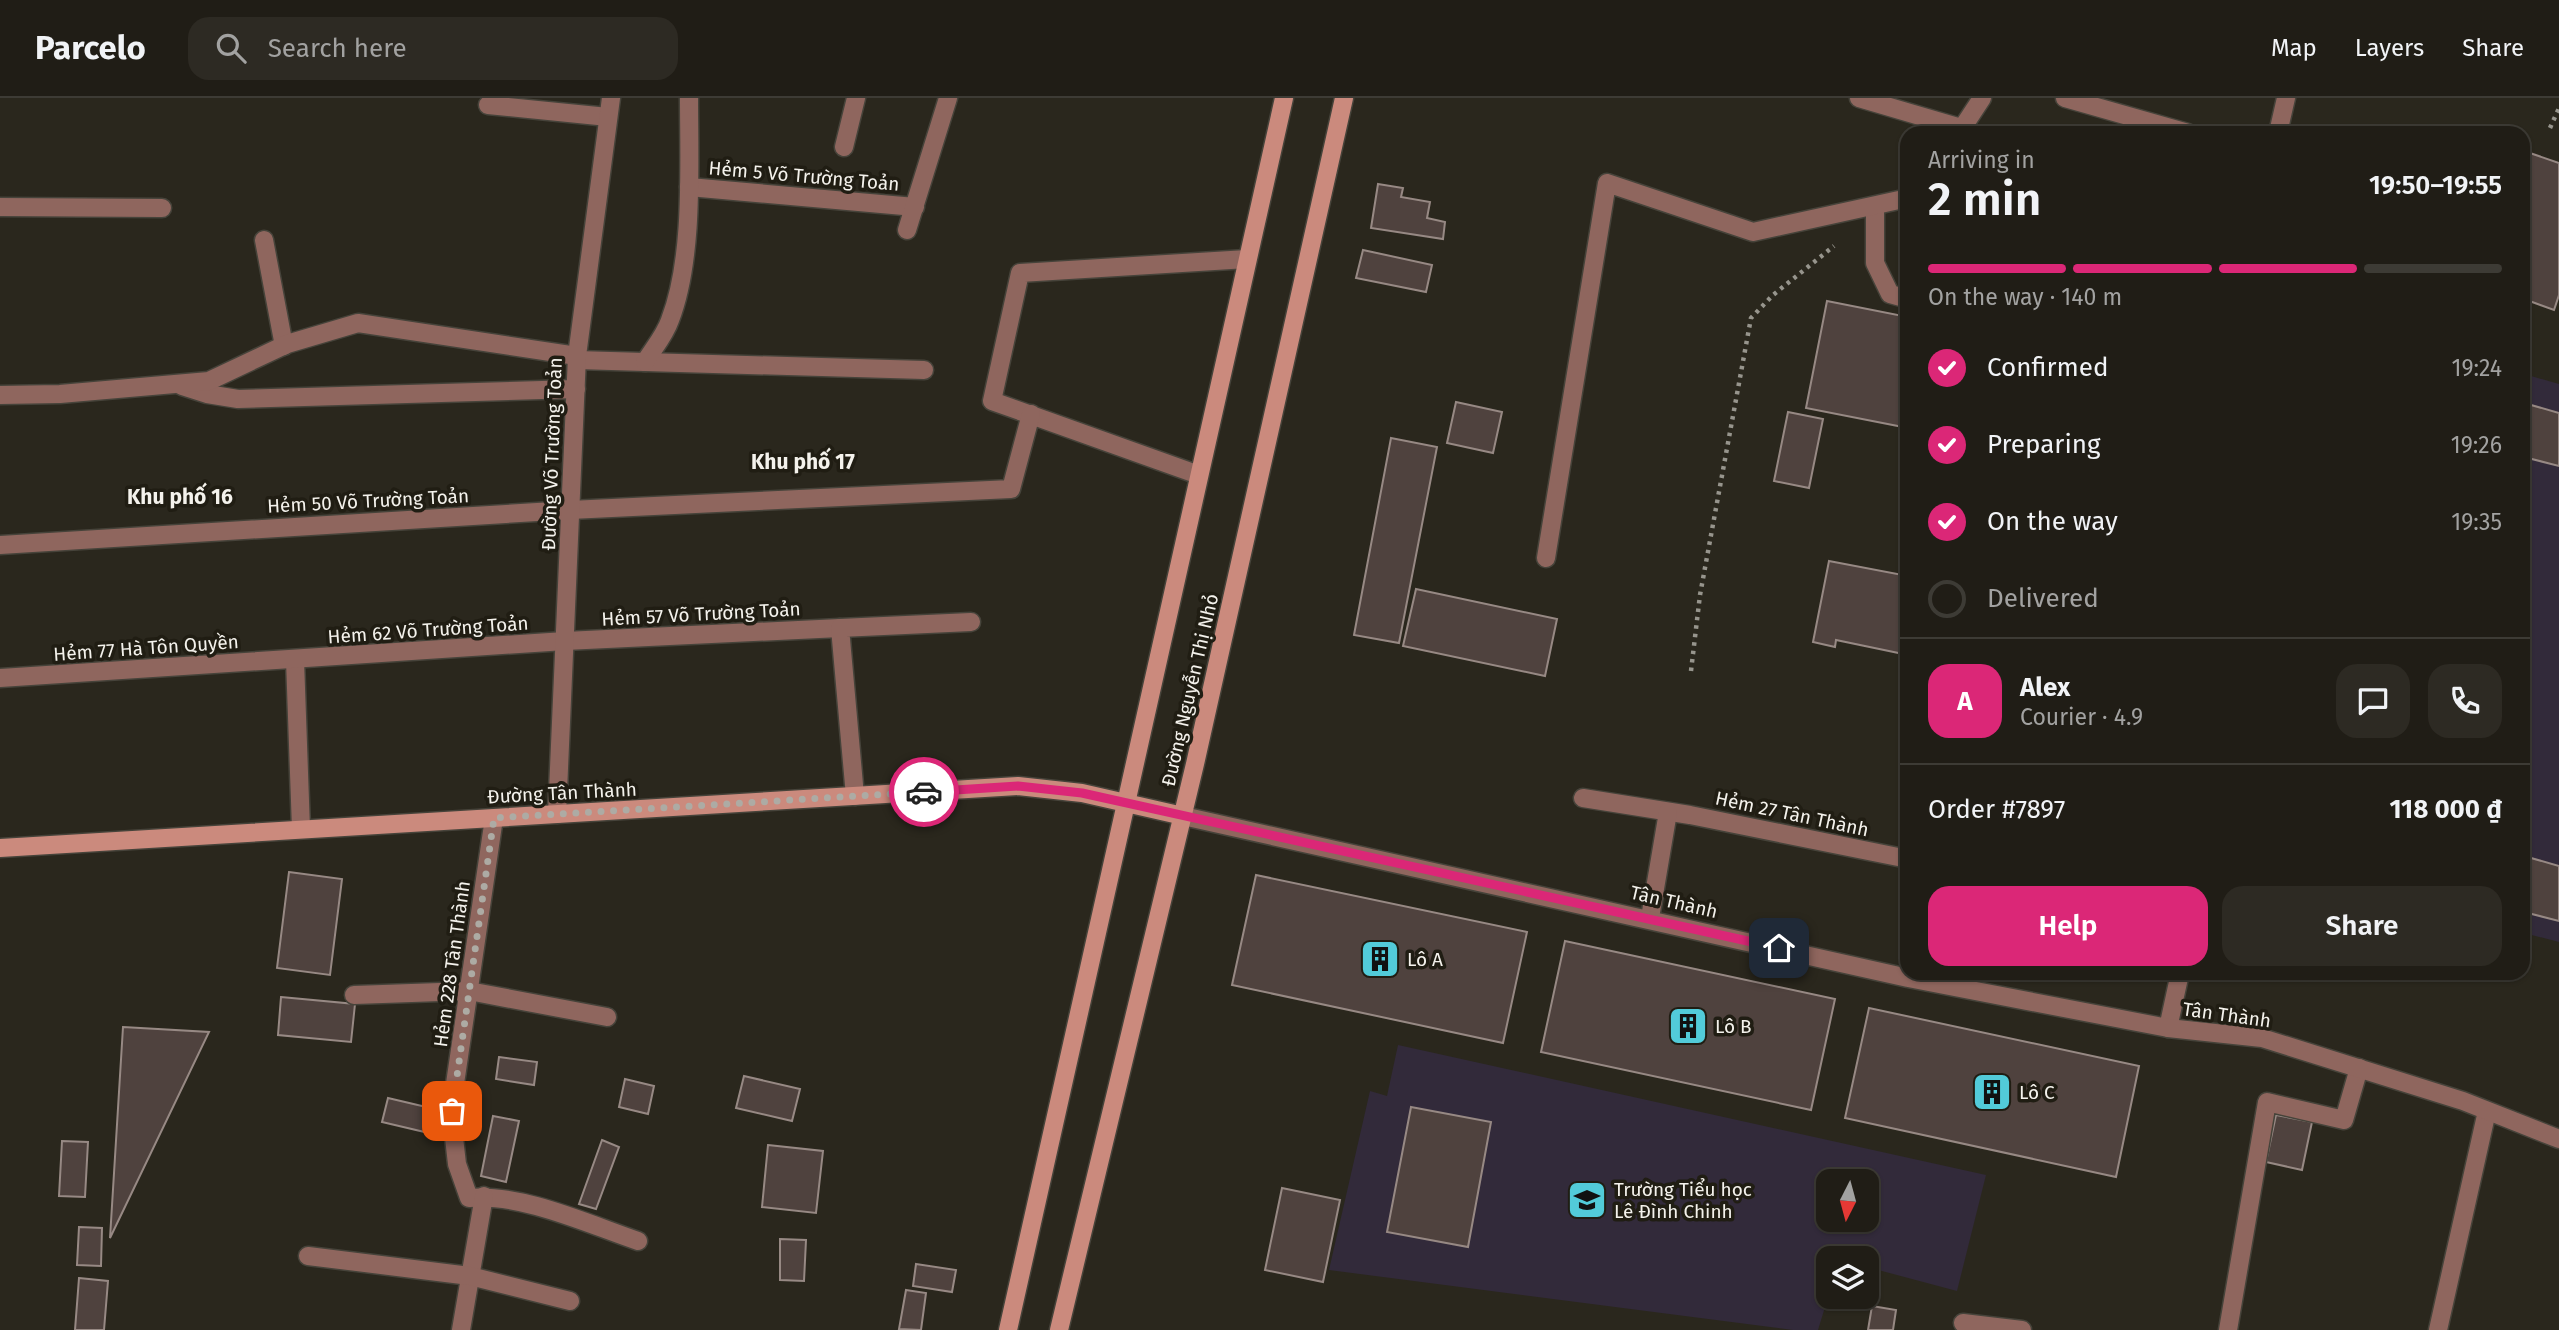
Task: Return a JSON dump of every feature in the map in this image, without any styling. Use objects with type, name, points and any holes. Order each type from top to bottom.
[{"type":"main road","name":"Đường Nguyễn Thị Nhỏ","points":[[1008,1330],[1284,98]]},
{"type":"main road","name":"Đường Nguyễn Thị Nhỏ","points":[[1059,1330],[1183,816],[1344,98]]},
{"type":"main road","name":"Đường Tân Thành","points":[[0,848],[1042,787],[1183,816]]},
{"type":"street","name":"Đường Võ Trường Toản","points":[[557,814],[577,358],[611,98]]},
{"type":"street","points":[[645,362],[670,323],[678,295],[689,187],[689,98]]},
{"type":"street","points":[[844,147],[856,98]]},
{"type":"street","name":"Hẻm 5 Võ Trường Toản","points":[[907,230],[948,98]]},
{"type":"street","points":[[1859,98],[1945,126]]},
{"type":"street","points":[[1963,126],[1982,98]]},
{"type":"street","points":[[2065,98],[2163,126]]},
{"type":"street","points":[[2279,126],[2286,98]]},
{"type":"street","points":[[488,105],[608,117]]},
{"type":"street","points":[[1546,558],[1607,183],[1754,232],[1900,200]]},
{"type":"street","name":"Hẻm 5 Võ Trường Toản","points":[[689,187],[915,207]]},
{"type":"street","points":[[0,207],[162,208]]},
{"type":"street","points":[[1875,207],[1875,263],[1890,294],[1900,297]]},
{"type":"street","points":[[264,240],[284,346]]},
{"type":"street","points":[[1199,475],[992,401],[1020,273],[1247,259]]},
{"type":"street","points":[[0,395],[60,394],[209,381],[284,346],[358,323],[577,358],[924,370]]},
{"type":"street","points":[[177,384],[207,394],[238,399],[576,389]]},
{"type":"street","name":"Hẻm 50 Võ Trường Toản","points":[[0,545],[570,510],[1011,489],[1031,414]]},
{"type":"street","name":"Hẻm 57 Võ Trường Toản","points":[[565,641],[971,622]]},
{"type":"street","points":[[840,628],[855,796]]},
{"type":"street","name":"Hẻm 62 Võ Trường Toản","points":[[295,660],[565,641]]},
{"type":"street","points":[[295,660],[301,830]]},
{"type":"street","name":"Hẻm 77 Hà Tôn Quyền","points":[[0,678],[295,660]]},
{"type":"street","name":"Hẻm 27 Tân Thành","points":[[1583,798],[1900,857]]},
{"type":"street","points":[[1650,918],[1668,812]]},
{"type":"street","name":"Tân Thành","points":[[1183,816],[1900,973]]},
{"type":"street","name":"Hẻm 228 Tân Thành","points":[[476,1197],[457,1164],[452,1111],[494,818]]},
{"type":"street","name":"Tân Thành","points":[[1933,980],[2168,1028],[2262,1038],[2487,1111],[2559,1139]]},
{"type":"street","points":[[2168,1028],[2178,980]]},
{"type":"street","points":[[354,995],[469,991],[607,1017]]},
{"type":"street","points":[[2228,1330],[2267,1102],[2344,1120],[2359,1068]]},
{"type":"street","points":[[2438,1330],[2487,1111]]},
{"type":"street","points":[[461,1330],[470,1276],[476,1197],[542,1209],[638,1241]]},
{"type":"street","points":[[308,1256],[470,1276],[570,1301]]},
{"type":"street","points":[[1963,1322],[2022,1330]]},
{"type":"path","points":[[2550,128],[2559,108]]},
{"type":"path","points":[[1690,671],[1700,595],[1751,318],[1773,295],[1837,243]]},
{"type":"shaded area","points":[[2530,376],[2559,384],[2559,942],[2530,935]]},
{"type":"shaded area","name":"Trường Tiểu học Lê Đình Chinh","points":[[1398,1045],[1986,1175],[1957,1291],[1879,1270],[1879,1246],[1816,1246],[1816,1309],[1824,1309],[1818,1330],[1793,1330],[1329,1270],[1370,1091],[1387,1096]]},
{"type":"building","points":[[2530,153],[2559,163],[2559,295],[2554,310],[2530,301]]},
{"type":"building","points":[[1378,184],[1403,188],[1401,197],[1430,202],[1427,218],[1445,222],[1443,239],[1371,228]]},
{"type":"building","points":[[1363,250],[1432,265],[1426,292],[1356,278]]},
{"type":"building","points":[[1827,301],[1900,315],[1900,426],[1806,408]]},
{"type":"building","points":[[1456,402],[1502,412],[1493,453],[1447,443]]},
{"type":"building","points":[[2530,405],[2559,413],[2559,466],[2530,459]]},
{"type":"building","points":[[1788,412],[1823,419],[1809,488],[1774,481]]},
{"type":"building","points":[[1391,438],[1437,447],[1399,643],[1354,635]]},
{"type":"building","points":[[1829,561],[1900,574],[1900,653],[1836,640],[1835,647],[1813,642]]},
{"type":"building","points":[[1416,589],[1557,619],[1545,676],[1403,646]]},
{"type":"building","points":[[2530,858],[2559,866],[2559,921],[2530,914]]},
{"type":"building","points":[[289,872],[342,879],[330,975],[277,968]]},
{"type":"building","name":"Lô A","points":[[1256,875],[1527,932],[1503,1043],[1232,985]]},
{"type":"building","name":"Lô B","points":[[1565,941],[1835,999],[1811,1110],[1541,1052]]},
{"type":"building","points":[[281,997],[355,1004],[351,1042],[278,1035]]},
{"type":"building","name":"Lô C","points":[[1869,1008],[2139,1066],[2116,1177],[1845,1118]]},
{"type":"building","points":[[123,1027],[209,1032],[110,1238]]},
{"type":"building","points":[[499,1057],[537,1062],[534,1085],[496,1079]]},
{"type":"building","points":[[744,1076],[800,1089],[792,1121],[736,1108]]},
{"type":"building","points":[[625,1079],[654,1086],[648,1114],[619,1107]]},
{"type":"building","points":[[388,1098],[439,1110],[433,1134],[382,1122]]},
{"type":"building","points":[[1411,1107],[1491,1122],[1468,1247],[1387,1232]]},
{"type":"building","points":[[2276,1115],[2312,1122],[2302,1170],[2266,1162]]},
{"type":"building","points":[[493,1116],[519,1121],[506,1182],[481,1176]]},
{"type":"building","points":[[602,1140],[619,1147],[596,1209],[579,1204]]},
{"type":"building","points":[[62,1141],[88,1142],[85,1197],[59,1196]]},
{"type":"building","points":[[768,1145],[823,1151],[816,1213],[762,1207]]},
{"type":"building","points":[[1282,1188],[1340,1200],[1323,1282],[1265,1270]]},
{"type":"building","points":[[79,1227],[102,1228],[101,1266],[77,1265]]},
{"type":"building","points":[[780,1239],[806,1240],[804,1281],[780,1280]]},
{"type":"building","points":[[916,1264],[956,1270],[952,1292],[913,1286]]},
{"type":"building","points":[[79,1278],[108,1281],[104,1330],[75,1330]]},
{"type":"building","points":[[906,1290],[926,1293],[921,1330],[899,1329]]},
{"type":"building","points":[[1879,1307],[1896,1310],[1893,1330],[1868,1330],[1872,1309]]},
{"type":"way so far","points":[[452,1111],[494,818],[924,792]]},
{"type":"place","name":"Lô A","points":[[1380,959]]},
{"type":"place","name":"Lô B","points":[[1688,1026]]},
{"type":"place","name":"Lô C","points":[[1992,1092]]},
{"type":"place","name":"Trường Tiểu học Lê Đình Chinh","points":[[1587,1200]]},
{"type":"district","name":"Khu phố 17","points":[[803,462]]},
{"type":"district","name":"Khu phố 16","points":[[180,497]]},
{"type":"route","points":[[924,792],[1018,786],[1082,793],[1779,948]]}]
